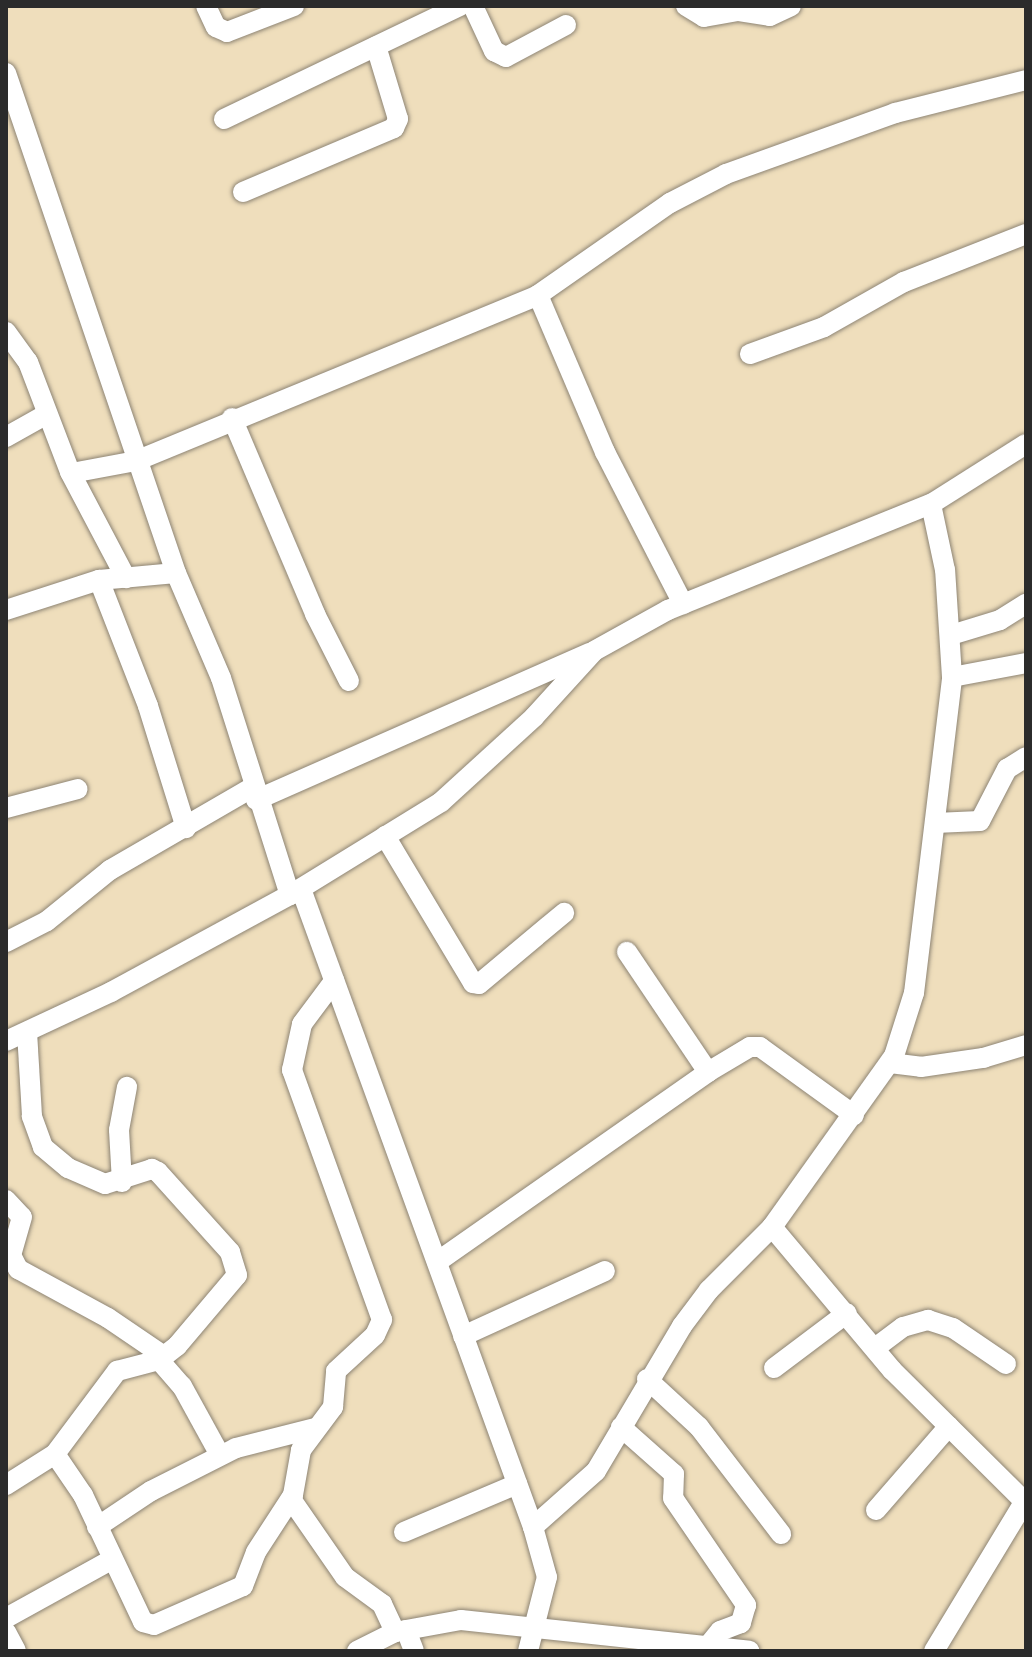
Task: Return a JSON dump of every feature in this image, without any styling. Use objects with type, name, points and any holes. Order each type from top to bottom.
[{"type":"street","points":[[206,6],[216,27],[227,32],[294,6]]},
{"type":"street","points":[[224,119],[460,6]]},
{"type":"street","points":[[473,6],[494,51],[506,57],[566,25]]},
{"type":"street","points":[[686,6],[704,17],[739,11],[770,16],[791,6]]},
{"type":"street","points":[[243,192],[394,128],[398,119],[376,46]]},
{"type":"street","points":[[6,73],[136,461],[176,573],[221,678],[254,793],[334,981],[533,1527],[547,1577],[537,1630],[528,1651]]},
{"type":"street","points":[[77,472],[136,461],[232,418],[538,295],[670,203],[726,174],[895,113],[1026,80]]},
{"type":"street","points":[[750,354],[824,327],[904,282],[1026,234]]},
{"type":"street","points":[[538,295],[605,452],[683,604]]},
{"type":"street","points":[[6,332],[28,362],[70,472],[126,578]]},
{"type":"street","points":[[6,437],[47,414]]},
{"type":"street","points":[[232,418],[315,614],[349,681]]},
{"type":"street","points":[[6,942],[47,921],[110,870],[254,793],[600,648],[683,604],[931,504],[1026,444]]},
{"type":"street","points":[[533,1527],[583,1486],[647,1379],[709,1290],[772,1227],[802,1179],[854,1115],[890,1063],[914,993],[952,677],[945,570],[931,504]]},
{"type":"street","points":[[6,610],[99,580],[176,573]]},
{"type":"street","points":[[99,580],[148,706],[186,828]]},
{"type":"street","points":[[951,635],[1000,620],[1026,604]]},
{"type":"street","points":[[6,1041],[27,1033],[296,892],[441,802],[600,648]]},
{"type":"street","points":[[952,677],[1026,663]]},
{"type":"street","points":[[935,823],[980,821],[1007,769],[1026,757]]},
{"type":"street","points":[[6,808],[78,789]]},
{"type":"street","points":[[385,836],[473,983],[479,984],[564,913]]},
{"type":"street","points":[[627,952],[708,1072]]},
{"type":"street","points":[[55,1454],[97,1527],[143,1622],[154,1625],[239,1590],[291,1499],[301,1450],[333,1407],[336,1371],[375,1335],[382,1320],[292,1070],[302,1024],[334,981]]},
{"type":"street","points":[[6,1485],[55,1454],[117,1371],[161,1358],[234,1283],[236,1263],[158,1172],[152,1169],[122,1182],[105,1184],[68,1168],[43,1147],[32,1116],[27,1033]]},
{"type":"street","points":[[890,1063],[921,1067],[983,1058],[1026,1045]]},
{"type":"street","points":[[437,1262],[708,1072],[750,1047],[760,1047],[854,1115]]},
{"type":"street","points":[[122,1182],[119,1130],[127,1087]]},
{"type":"street","points":[[6,1200],[22,1217],[11,1255],[18,1269],[108,1318],[161,1358],[182,1386],[220,1455]]},
{"type":"street","points":[[772,1227],[875,1348],[1026,1501],[934,1651]]},
{"type":"street","points":[[463,1336],[605,1271]]},
{"type":"street","points":[[774,1368],[847,1313]]},
{"type":"street","points":[[875,1348],[903,1327],[928,1320],[953,1328],[1006,1364]]},
{"type":"street","points":[[647,1379],[699,1427],[781,1534]]},
{"type":"street","points":[[876,1510],[949,1426]]},
{"type":"street","points":[[621,1427],[674,1474],[673,1498],[746,1605],[741,1623],[705,1644]]},
{"type":"street","points":[[97,1527],[220,1455],[315,1428]]},
{"type":"street","points":[[404,1532],[517,1484]]},
{"type":"street","points":[[291,1499],[345,1577],[382,1604],[414,1651]]},
{"type":"street","points":[[6,1618],[113,1559]]},
{"type":"street","points":[[357,1651],[400,1631],[461,1620],[749,1651]]},
{"type":"street","points":[[6,1632],[16,1651]]}]
